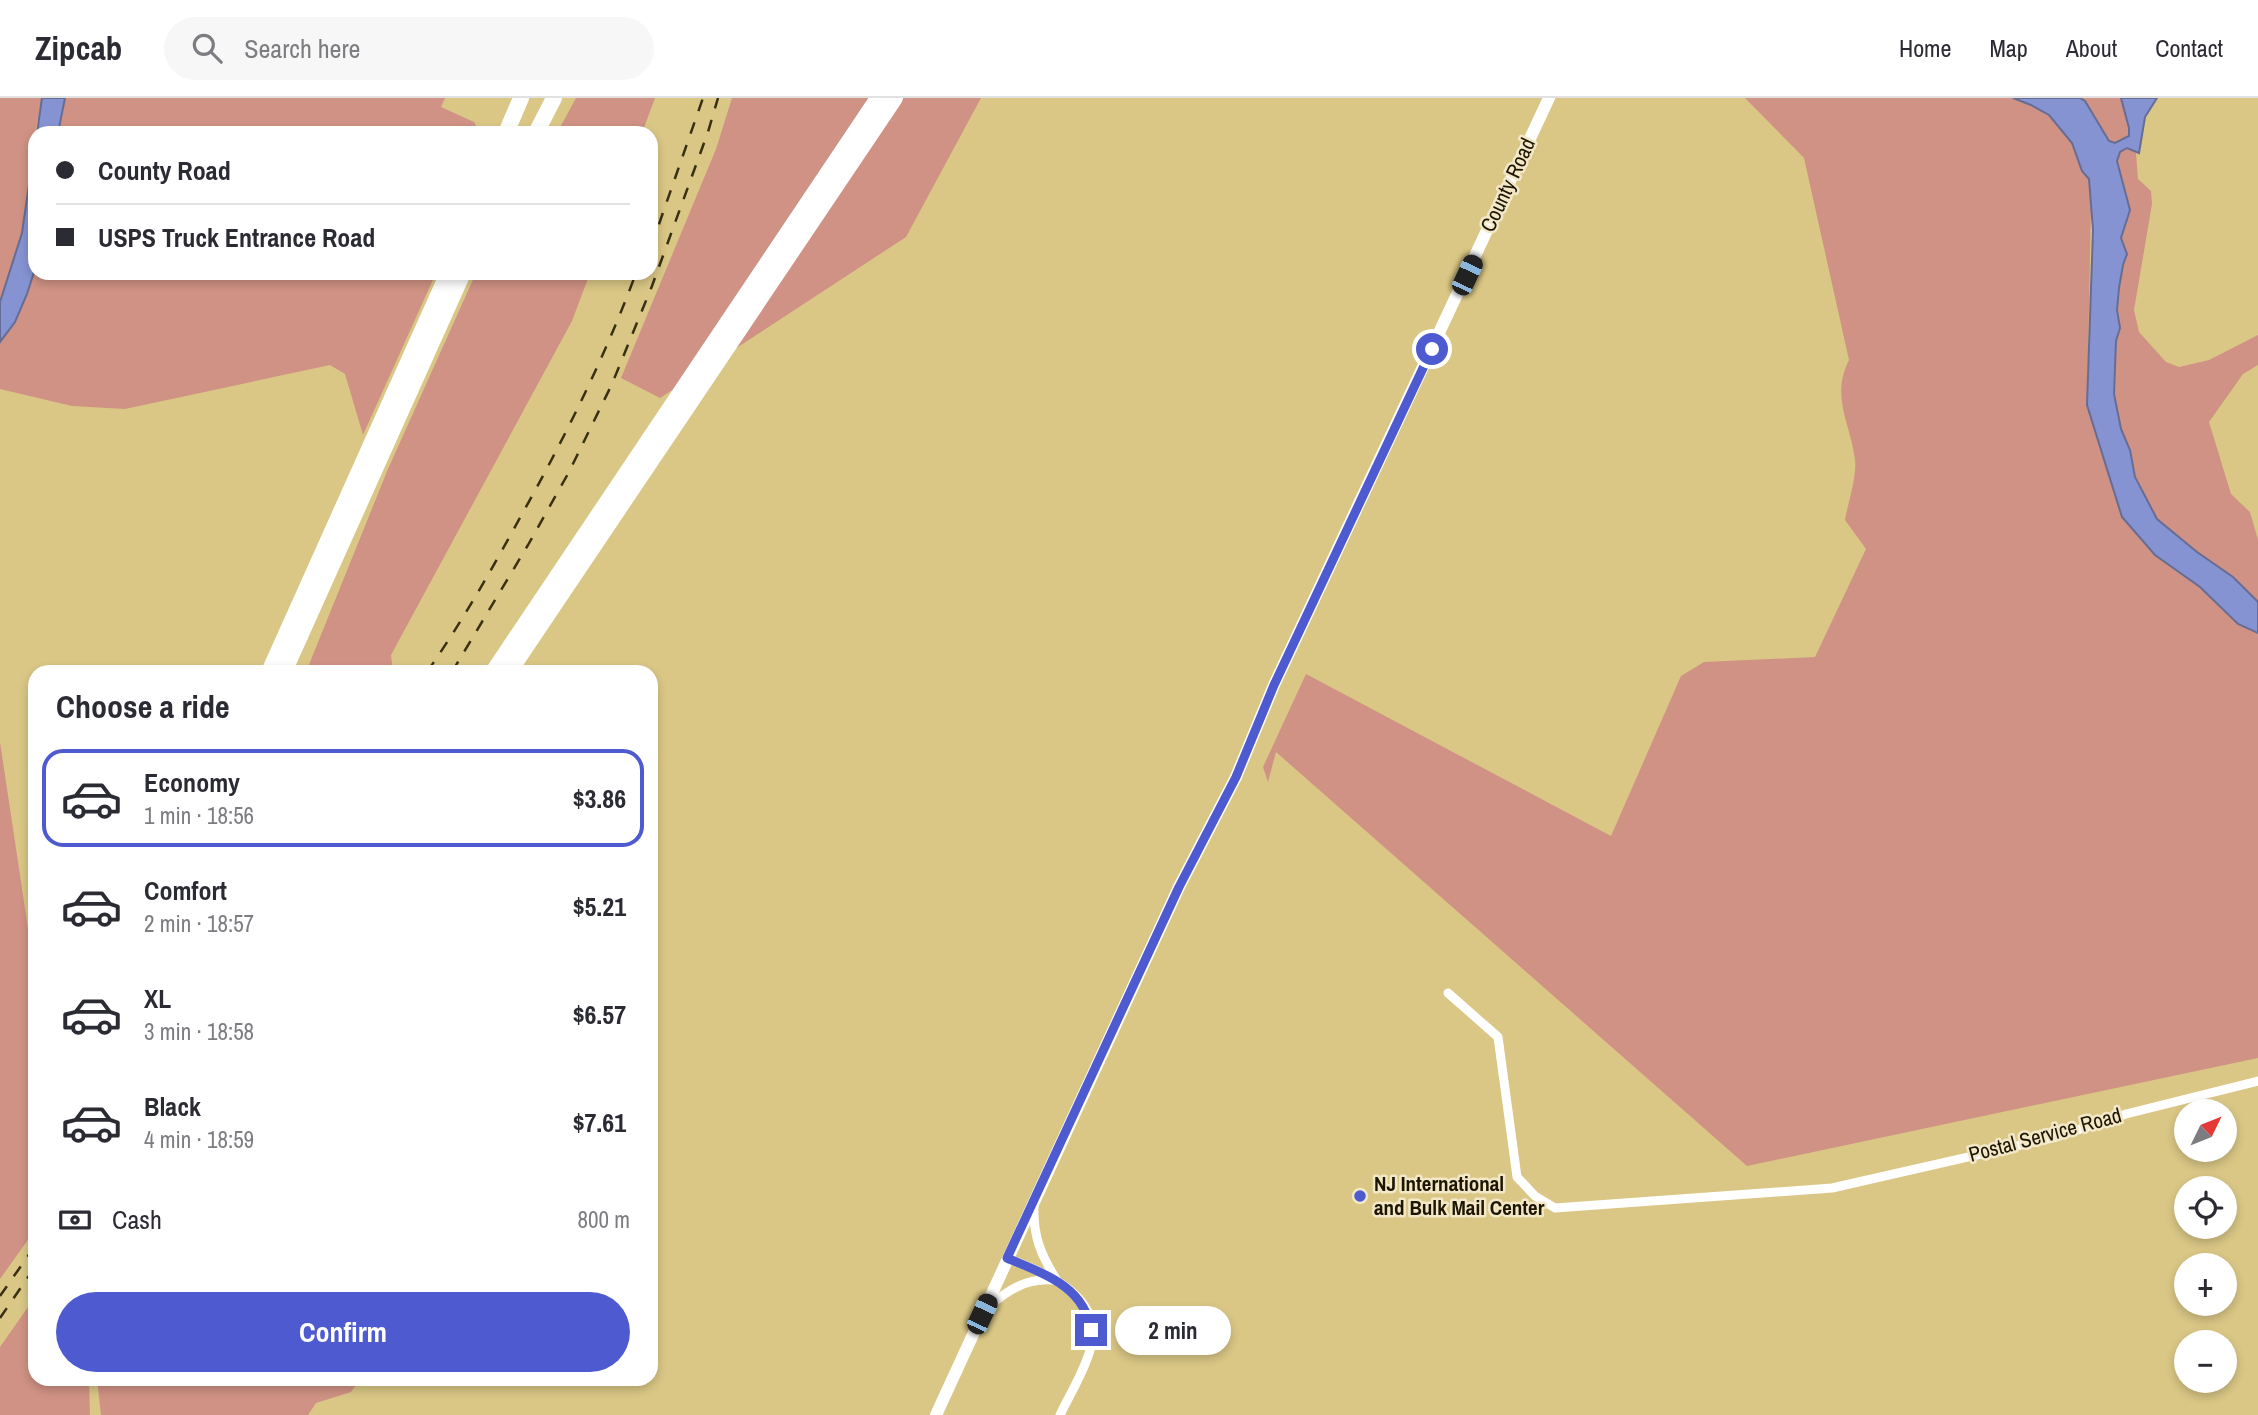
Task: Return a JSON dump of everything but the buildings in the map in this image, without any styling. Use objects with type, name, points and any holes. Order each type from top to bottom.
[{"type":"highway","points":[[509,126],[520,98]]},
{"type":"highway","points":[[540,126],[554,98]]},
{"type":"highway","points":[[498,665],[878,98]]},
{"type":"highway","points":[[514,665],[895,98]]},
{"type":"highway","points":[[287,665],[445,280]]},
{"type":"highway","points":[[272,665],[460,280]]},
{"type":"main road","name":"County Road","points":[[936,1415],[1179,887],[1236,777],[1274,685],[1549,98]]},
{"type":"street","name":"Postal Service Road","points":[[1448,993],[1498,1037],[1517,1177],[1535,1196],[1555,1208],[1832,1188],[2056,1137],[2126,1114],[2258,1081]]},
{"type":"street","points":[[1034,1201],[1036,1240],[1057,1280]]},
{"type":"street","points":[[1007,1258],[1057,1280],[1070,1289],[1082,1303],[1090,1321],[1092,1338],[1087,1359],[1060,1415]]},
{"type":"street","points":[[982,1314],[1003,1294],[1021,1284],[1035,1280],[1057,1280]]},
{"type":"shaded area","points":[[0,98],[42,98],[36,126],[28,126],[28,201],[22,233],[0,302]]},
{"type":"shaded area","points":[[65,98],[445,98],[441,107],[474,122],[476,126],[59,126]]},
{"type":"shaded area","points":[[576,98],[655,98],[645,126],[561,126]]},
{"type":"shaded area","points":[[732,98],[981,98],[906,237],[660,398],[621,378],[716,149]]},
{"type":"shaded area","points":[[1745,98],[2013,98],[2031,104],[2049,115],[2072,143],[2082,171],[2089,179],[2091,208],[2087,405],[2122,517],[2155,555],[2200,587],[2238,624],[2258,633],[2258,1058],[1747,1166],[1276,752],[1268,782],[1263,767],[1306,674],[1611,836],[1681,676],[1704,662],[1815,657],[1866,549],[1845,520],[1855,466],[1841,399],[1841,386],[1849,360],[1804,158]]},
{"type":"shaded area","points":[[2080,98],[2121,98],[2129,136],[2116,143],[2109,142]]},
{"type":"shaded area","points":[[2127,148],[2136,153],[2138,179],[2151,191],[2152,204],[2134,310],[2139,332],[2166,362],[2179,367],[2209,360],[2258,335],[2258,365],[2243,374],[2209,422],[2231,494],[2250,512],[2258,540],[2258,602],[2233,577],[2157,519],[2135,477],[2130,450],[2121,429],[2114,395],[2116,341],[2120,328],[2117,310],[2127,254],[2121,238],[2130,210],[2117,161],[2120,152]]},
{"type":"shaded area","points":[[31,280],[433,280],[363,435],[345,374],[330,365],[125,409],[72,406],[0,389],[0,342],[15,322]]},
{"type":"shaded area","points":[[473,280],[587,280],[572,321],[391,655],[392,665],[309,665],[388,469]]},
{"type":"shaded area","points":[[0,742],[28,928],[28,1240],[0,1279]]},
{"type":"shaded area","points":[[28,1307],[28,1386],[89,1386],[90,1415],[0,1415],[0,1347]]},
{"type":"shaded area","points":[[98,1386],[355,1386],[351,1392],[316,1403],[308,1415],[101,1415]]},
{"type":"water","points":[[42,98],[65,98],[59,126],[38,126]]},
{"type":"water","points":[[2013,98],[2080,98],[2085,101],[2109,141],[2115,143],[2129,136],[2121,98],[2157,98],[2145,117],[2139,153],[2127,148],[2120,152],[2117,161],[2130,210],[2121,238],[2127,254],[2119,288],[2117,310],[2120,328],[2116,341],[2114,394],[2135,477],[2157,519],[2233,577],[2258,602],[2258,633],[2238,624],[2200,587],[2155,555],[2122,517],[2087,405],[2093,230],[2089,179],[2082,171],[2072,143],[2049,115]]},
{"type":"water","points":[[28,191],[28,280],[31,280],[15,322],[0,342],[0,302],[22,233]]},
{"type":"railway","points":[[658,227],[703,98]]},
{"type":"railway","points":[[658,270],[718,98]]},
{"type":"railway","points":[[432,665],[476,595],[553,457],[598,366],[633,280]]},
{"type":"railway","points":[[456,665],[569,472],[612,384],[654,280]]},
{"type":"railway","points":[[0,1296],[28,1256]]},
{"type":"railway","points":[[0,1318],[28,1277]]},
{"type":"place","name":"NJ International and Bulk Mail Center","points":[[1360,1196]]},
{"type":"route","points":[[1091,1330],[1087,1312],[1070,1289],[1057,1280],[1007,1258],[1179,887],[1236,777],[1274,685],[1432,349]]}]
